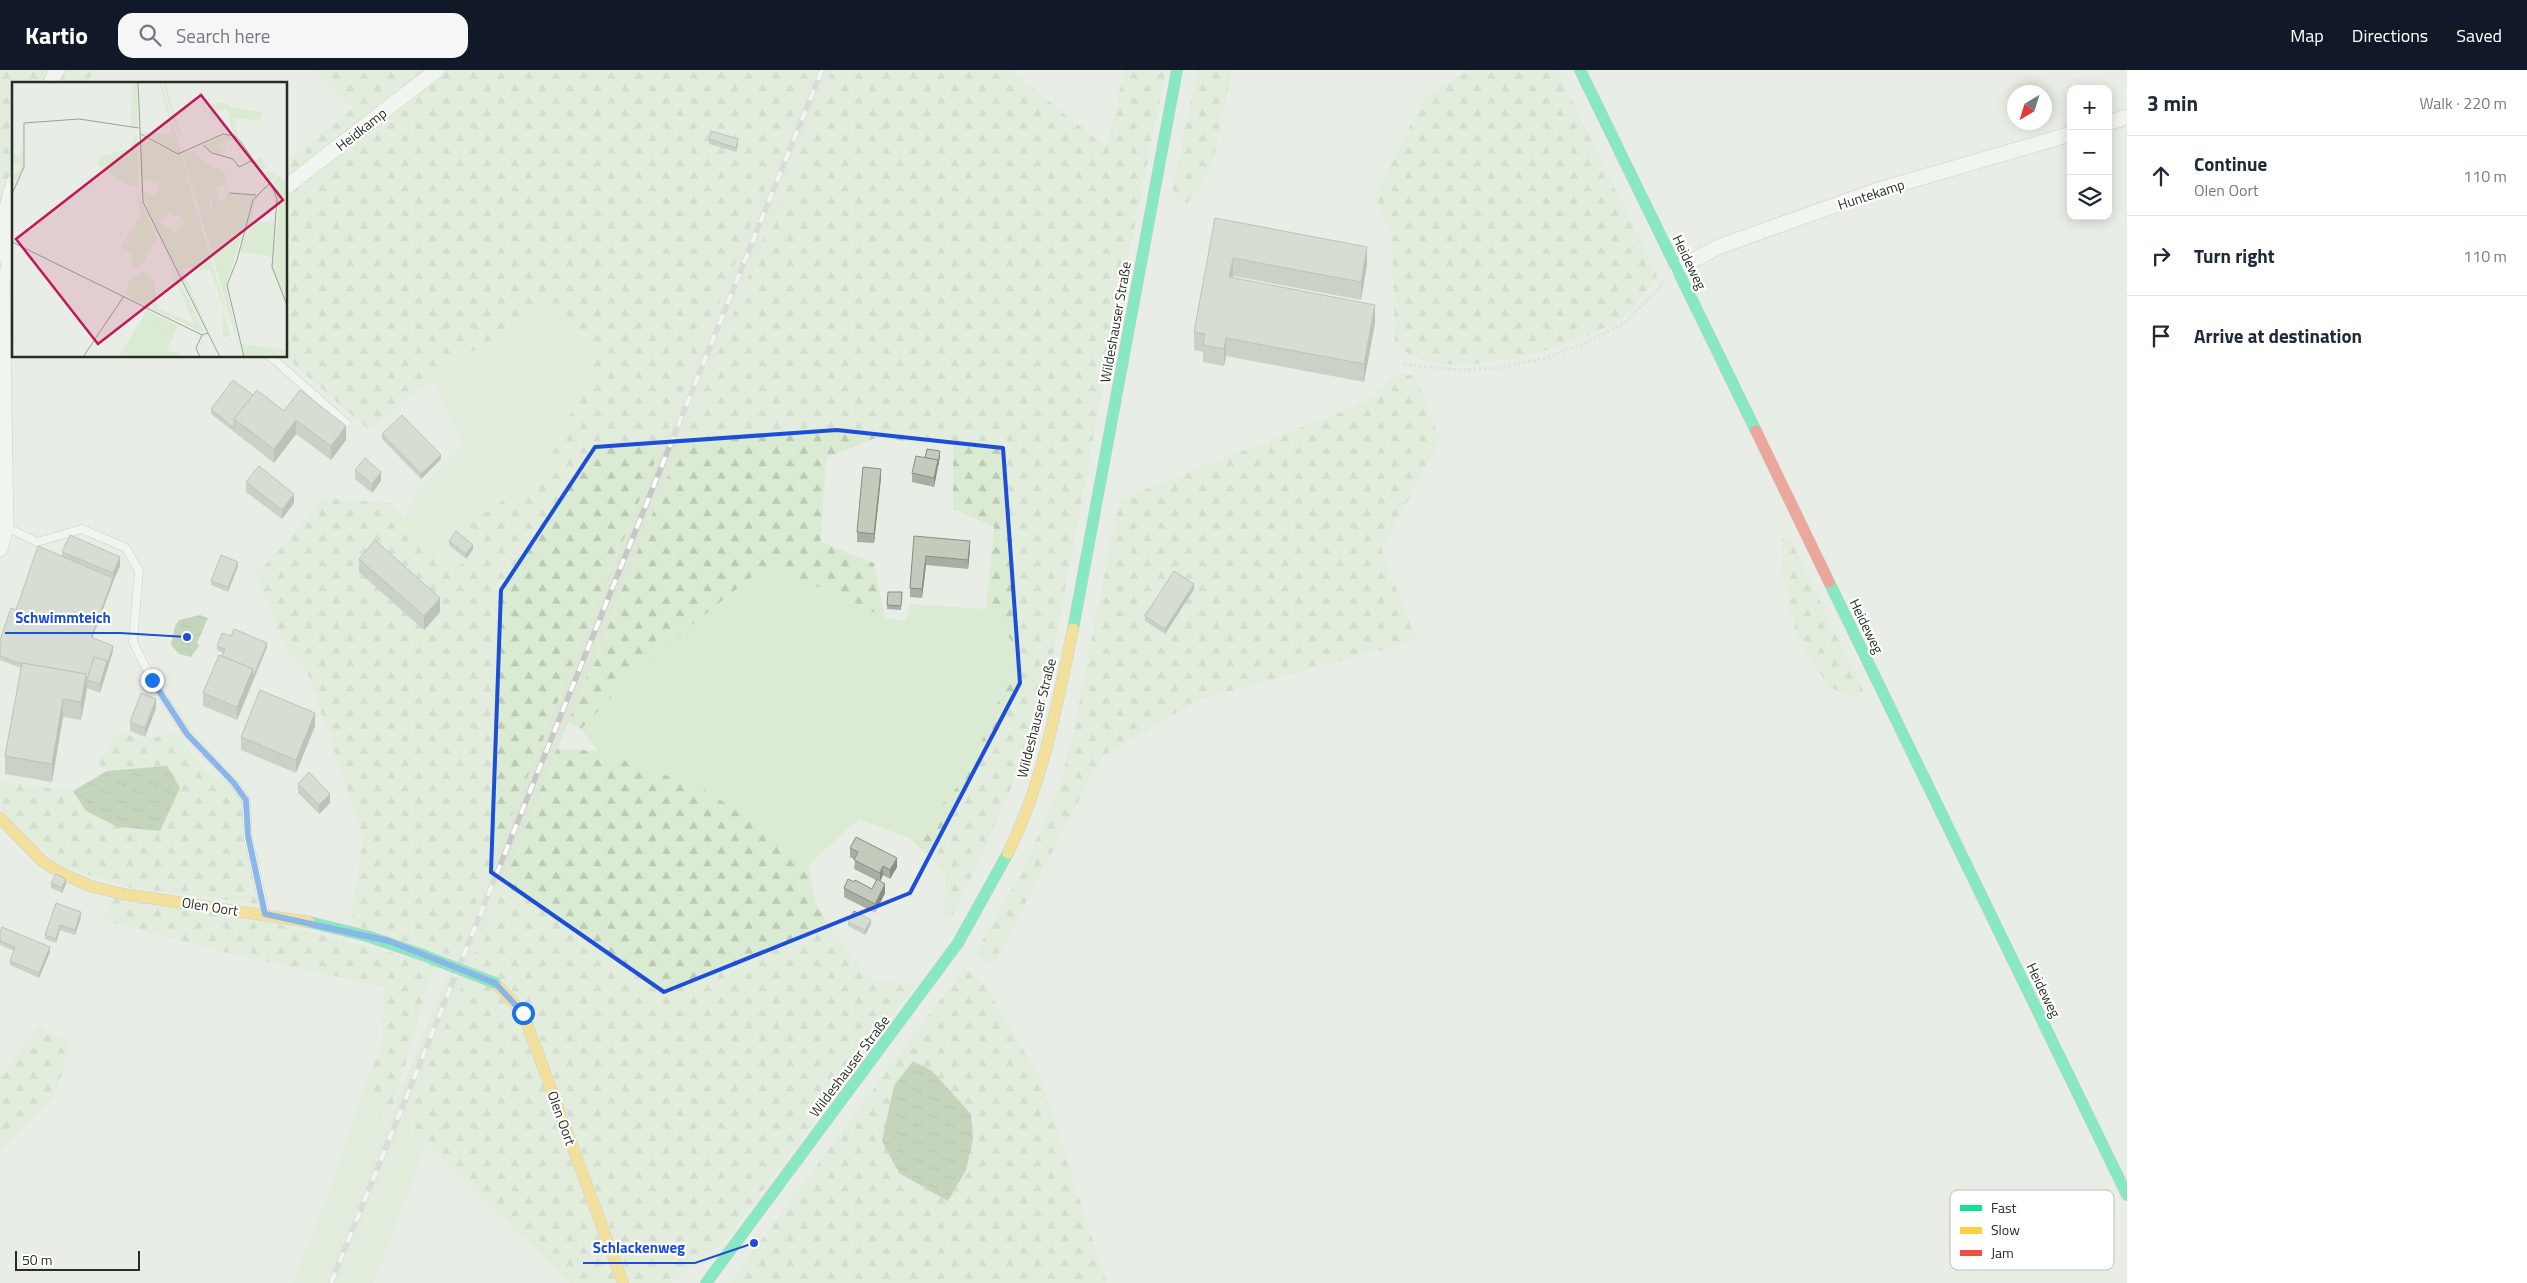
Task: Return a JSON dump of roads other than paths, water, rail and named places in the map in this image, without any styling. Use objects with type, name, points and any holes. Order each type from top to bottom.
[{"type":"street","points":[[51,82],[57,70]]},
{"type":"street","name":"Heidkamp","points":[[288,185],[436,70]]},
{"type":"street","name":"Wildeshauser Straße","points":[[706,1283],[958,943],[995,880],[1016,837],[1039,772],[1054,721],[1092,538],[1177,70]]},
{"type":"street","name":"Heideweg","points":[[1580,70],[2127,1195]]},
{"type":"street","points":[[2112,121],[2127,117]]},
{"type":"street","name":"Huntekamp","points":[[1677,269],[1718,247],[1875,192],[2067,135]]},
{"type":"street","points":[[0,549],[6,527],[8,316],[2,279],[12,268],[5,256],[6,203],[12,187]]},
{"type":"street","name":"Olen Oort","points":[[0,818],[41,859],[59,872],[96,888],[265,914],[389,941],[495,983],[523,1013],[623,1283]]},
{"type":"lane","points":[[272,358],[346,422]]},
{"type":"lane","points":[[6,527],[37,542],[82,529],[126,548],[139,571],[133,642],[152,680],[187,734],[233,782],[246,800],[248,836],[265,914]]},
{"type":"water","points":[[200,615],[208,618],[197,643],[199,646],[191,657],[179,654],[171,645],[175,626],[179,620]]},
{"type":"water","points":[[167,766],[180,788],[160,831],[118,827],[86,811],[73,791],[107,771]]},
{"type":"water","points":[[913,1061],[932,1071],[971,1114],[973,1139],[966,1170],[948,1201],[899,1173],[882,1141],[894,1086]]},
{"type":"railway","points":[[331,1283],[822,70]]},
{"type":"place","name":"Schwimmteich","points":[[187,637]]},
{"type":"place","name":"Schlackenweg","points":[[754,1243]]}]
